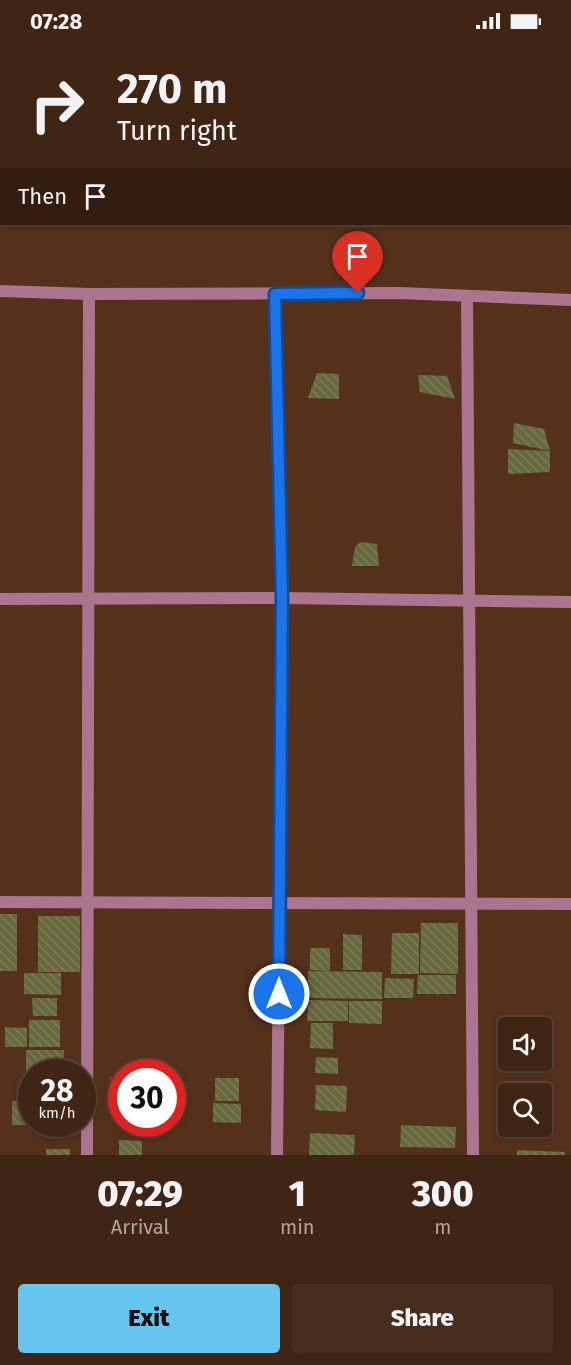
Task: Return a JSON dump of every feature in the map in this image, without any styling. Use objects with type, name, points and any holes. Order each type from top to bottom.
[{"type":"street","points":[[0,291],[89,294],[399,293],[571,300]]},
{"type":"street","points":[[87,1155],[89,294]]},
{"type":"street","points":[[275,294],[282,598],[277,1155]]},
{"type":"street","points":[[467,296],[473,1155]]},
{"type":"street","points":[[0,599],[282,598],[571,602]]},
{"type":"street","points":[[0,902],[279,902],[472,906],[571,904]]},
{"type":"building","points":[[317,373],[339,374],[339,399],[308,398]]},
{"type":"building","points":[[418,375],[447,376],[455,399],[420,392]]},
{"type":"building","points":[[514,423],[544,429],[550,451],[513,443]]},
{"type":"building","points":[[508,449],[550,451],[550,472],[508,474]]},
{"type":"building","points":[[360,542],[377,544],[379,566],[352,566],[355,547]]},
{"type":"building","points":[[0,914],[17,914],[17,971],[0,971]]},
{"type":"building","points":[[38,916],[80,916],[80,972],[38,972]]},
{"type":"building","points":[[421,923],[458,923],[458,974],[420,973]]},
{"type":"building","points":[[392,933],[419,933],[419,974],[391,974]]},
{"type":"building","points":[[343,934],[362,935],[362,970],[343,970]]},
{"type":"building","points":[[310,948],[330,948],[330,971],[310,970]]},
{"type":"building","points":[[308,971],[382,972],[382,999],[308,998]]},
{"type":"building","points":[[24,973],[61,973],[61,995],[24,994]]},
{"type":"building","points":[[418,975],[456,975],[456,994],[417,994]]},
{"type":"building","points":[[385,978],[414,979],[413,998],[384,998]]},
{"type":"building","points":[[32,998],[57,998],[57,1016],[33,1016]]},
{"type":"building","points":[[308,1000],[348,1001],[348,1021],[307,1021]]},
{"type":"building","points":[[349,1001],[382,1001],[382,1024],[349,1023]]},
{"type":"building","points":[[29,1020],[60,1020],[60,1047],[29,1047]]},
{"type":"building","points":[[311,1023],[333,1023],[333,1049],[310,1048]]},
{"type":"building","points":[[5,1027],[27,1028],[27,1047],[5,1047]]},
{"type":"building","points":[[26,1050],[64,1050],[64,1059],[26,1059]]},
{"type":"building","points":[[316,1057],[338,1058],[338,1074],[315,1073]]},
{"type":"building","points":[[215,1078],[239,1078],[239,1101],[215,1101]]},
{"type":"building","points":[[316,1085],[347,1086],[346,1112],[315,1110]]},
{"type":"building","points":[[12,1101],[18,1101],[18,1125],[12,1125]]},
{"type":"building","points":[[213,1103],[241,1104],[241,1123],[213,1122]]},
{"type":"building","points":[[401,1125],[456,1127],[455,1148],[400,1147]]},
{"type":"building","points":[[310,1133],[355,1135],[354,1155],[309,1155]]},
{"type":"building","points":[[119,1140],[142,1141],[142,1155],[119,1155]]},
{"type":"building","points":[[46,1149],[70,1149],[70,1155],[46,1155]]},
{"type":"building","points":[[517,1150],[565,1152],[565,1155],[517,1155]]},
{"type":"route","points":[[279,994],[282,598],[275,294],[358,293]]}]
